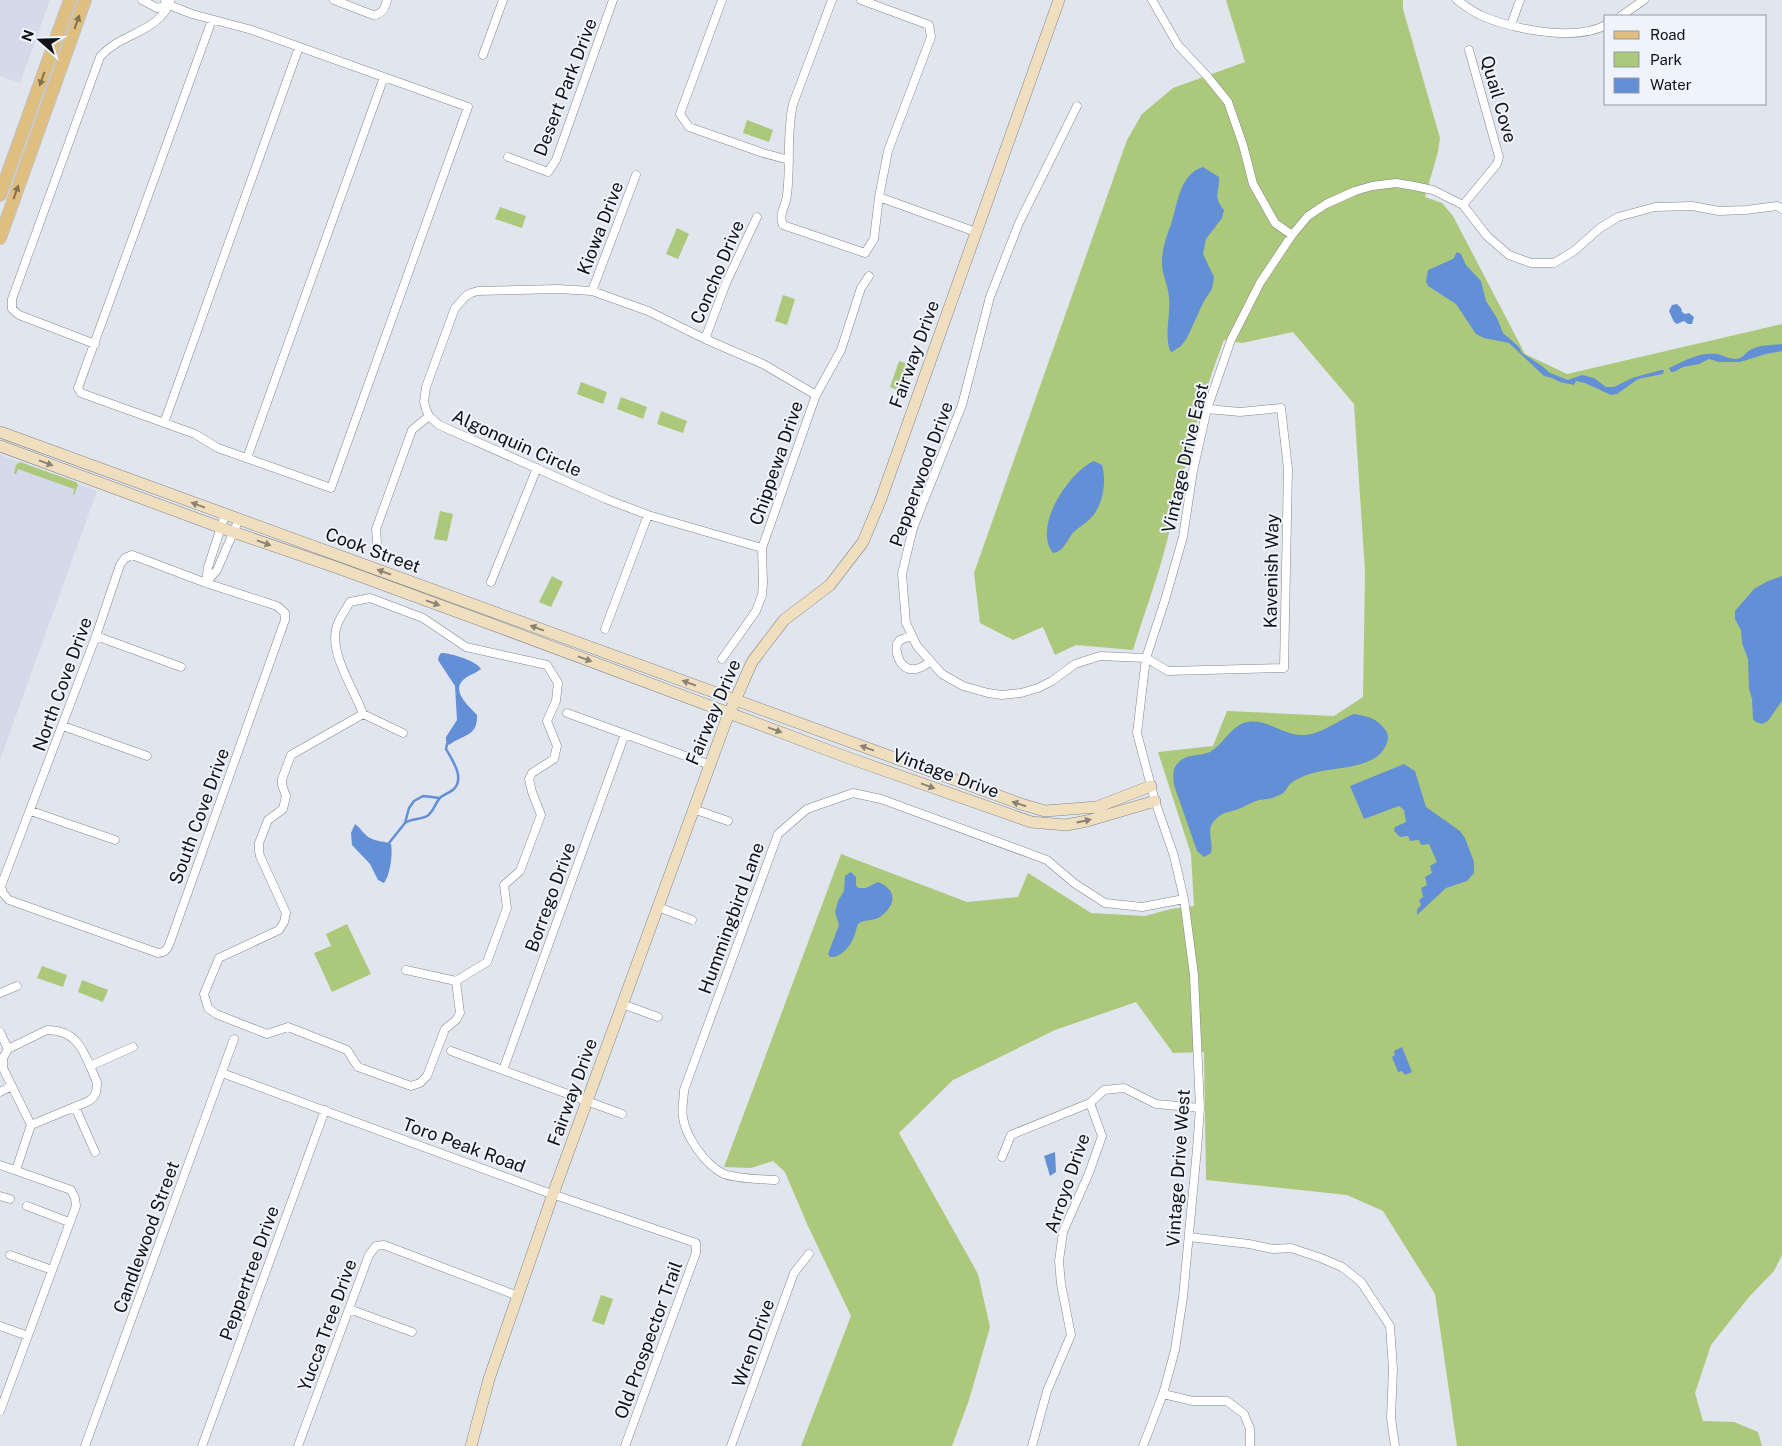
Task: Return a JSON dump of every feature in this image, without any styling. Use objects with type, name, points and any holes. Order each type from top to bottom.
[{"type":"main road","points":[[0,195],[70,0]]},
{"type":"main road","points":[[0,238],[85,0]]},
{"type":"street","points":[[142,0],[158,8],[169,2]]},
{"type":"street","points":[[334,0],[373,15],[378,15],[382,12],[387,0]]},
{"type":"street","points":[[483,55],[503,0]]},
{"type":"street","name":"Desert Park Drive","points":[[508,157],[548,172],[556,160],[613,0]]},
{"type":"street","points":[[722,0],[680,114],[690,127],[763,153],[789,160]]},
{"type":"street","points":[[832,0],[790,119],[787,198],[780,215],[784,225],[865,253],[874,239],[879,197],[888,151],[931,37],[929,24],[861,0]]},
{"type":"street","name":"Fairway Drive","points":[[471,1446],[488,1379],[553,1194],[693,809],[735,700],[752,662],[784,620],[830,585],[863,542],[881,500],[1060,0]]},
{"type":"street","points":[[1152,0],[1178,45],[1228,102],[1253,184],[1275,223],[1292,235]]},
{"type":"street","points":[[1457,0],[1480,14],[1511,25],[1566,34],[1604,26]]},
{"type":"street","points":[[1511,25],[1520,0]]},
{"type":"street","points":[[1622,15],[1644,0]]},
{"type":"street","points":[[169,2],[212,20],[252,30],[468,107],[332,488],[218,448],[195,434],[80,392],[79,384],[212,20]]},
{"type":"street","points":[[95,344],[19,315],[12,309],[12,299],[100,57],[112,46],[154,24],[169,2]]},
{"type":"street","points":[[164,423],[299,46]]},
{"type":"street","name":"Quail Cove","points":[[1464,205],[1497,164],[1499,157],[1469,50]]},
{"type":"street","points":[[247,458],[384,77]]},
{"type":"street","name":"Pepperwood Drive","points":[[1077,106],[1019,223],[990,297],[962,404],[940,464],[913,528],[902,574],[904,609],[906,623],[911,636],[930,662],[942,674],[963,686],[981,692],[1002,695],[1038,688],[1052,681],[1075,664],[1100,656],[1146,658]]},
{"type":"street","name":"Kiowa Drive","points":[[592,291],[636,175]]},
{"type":"street","name":"Vintage Drive East","points":[[1155,801],[1137,733],[1146,658],[1165,600],[1182,537],[1207,409],[1231,340],[1260,283],[1292,235],[1308,216],[1326,204],[1355,191],[1372,186],[1396,183],[1414,186],[1433,190],[1464,205],[1487,236],[1509,255],[1531,263],[1554,263],[1574,251],[1600,228],[1618,217],[1655,207],[1692,206],[1719,211],[1777,206],[1782,208]]},
{"type":"street","points":[[879,197],[976,232]]},
{"type":"street","name":"Concho Drive","points":[[705,339],[726,283],[757,218]]},
{"type":"street","name":"Chippewa Drive","points":[[722,659],[756,611],[760,602],[763,583],[762,548],[816,395],[841,350],[861,288],[868,276]]},
{"type":"street","name":"Algonquin Circle","points":[[762,548],[648,515],[606,499],[439,425],[430,416],[424,402],[426,388],[455,308],[466,296],[478,291],[558,289],[592,291],[648,311],[705,339],[763,364],[816,395]]},
{"type":"street","name":"Kavenish Way","points":[[1146,658],[1168,671],[1284,668],[1288,469],[1281,408],[1240,412],[1207,409]]},
{"type":"street","points":[[377,542],[376,529],[412,430],[430,416]]},
{"type":"street","name":"Cook Street","points":[[0,432],[735,700]]},
{"type":"street","name":"Cook Street","points":[[0,446],[227,530],[338,568],[730,713]]},
{"type":"street","points":[[491,582],[537,468]]},
{"type":"street","points":[[226,515],[227,530]]},
{"type":"street","points":[[605,628],[648,515]]},
{"type":"street","points":[[206,583],[208,566],[227,530],[239,519]]},
{"type":"street","name":"North Cove Drive","points":[[9,900],[3,893],[1,886],[63,726],[120,565],[125,558],[132,555],[206,583]]},
{"type":"street","name":"South Cove Drive","points":[[9,900],[158,952],[166,951],[285,620],[284,613],[277,606],[206,583]]},
{"type":"street","points":[[403,733],[363,714],[337,655],[334,642],[338,624],[350,602],[370,598],[423,618],[466,647],[547,665],[558,683],[556,701],[547,721],[557,746],[554,759],[532,773],[529,779],[532,792],[542,815],[520,871],[504,885],[507,908],[488,962],[456,981],[406,970]]},
{"type":"street","points":[[96,636],[180,667]]},
{"type":"street","points":[[911,636],[900,640],[897,644],[896,654],[900,663],[914,670],[930,662]]},
{"type":"street","name":"Vintage Drive","points":[[735,700],[1021,804],[1045,811],[1097,807],[1151,786]]},
{"type":"street","points":[[566,713],[710,765]]},
{"type":"street","name":"Vintage Drive","points":[[730,713],[849,758],[1031,822],[1066,825],[1087,821],[1155,801]]},
{"type":"street","points":[[363,714],[292,755],[282,779],[286,796],[283,809],[268,820],[259,843],[260,856],[286,913],[284,922],[279,930],[219,958],[204,994],[206,1003],[211,1011],[216,1014],[267,1034],[288,1027],[347,1050],[358,1066],[411,1086],[420,1083],[427,1076],[445,1029],[456,1020],[460,1013],[456,981]]},
{"type":"street","points":[[63,726],[147,756]]},
{"type":"street","name":"Borrego Drive","points":[[503,1070],[625,734]]},
{"type":"street","name":"Hummingbird Lane","points":[[775,1180],[751,1179],[723,1174],[706,1159],[690,1139],[683,1118],[684,1090],[778,834],[807,809],[853,793],[880,799],[1047,860],[1074,883],[1105,903],[1142,907],[1184,899]]},
{"type":"street","name":"Vintage Drive West","points":[[1143,1446],[1163,1394],[1175,1350],[1183,1297],[1200,1108],[1194,975],[1184,899],[1174,856],[1155,801]]},
{"type":"street","points":[[693,809],[728,822]]},
{"type":"street","points":[[31,811],[115,840]]},
{"type":"street","points":[[658,907],[692,920]]},
{"type":"street","points":[[0,993],[17,986]]},
{"type":"street","points":[[622,1004],[658,1018]]},
{"type":"street","points":[[16,1170],[31,1125],[3,1068],[4,1058],[8,1049],[48,1030],[65,1032],[75,1038],[90,1066],[97,1082],[96,1094],[89,1101],[31,1125]]},
{"type":"street","points":[[0,1032],[8,1049]]},
{"type":"street","name":"Candlewood Street","points":[[85,1446],[234,1039]]},
{"type":"street","points":[[90,1066],[133,1047]]},
{"type":"street","points":[[451,1050],[622,1114]]},
{"type":"street","name":"Toro Peak Road","points":[[222,1073],[553,1194],[696,1243]]},
{"type":"street","points":[[0,1092],[12,1086]]},
{"type":"street","points":[[1002,1158],[1011,1135],[1090,1103],[1104,1090],[1124,1088],[1156,1104],[1200,1108]]},
{"type":"street","name":"Arroyo Drive","points":[[1032,1446],[1047,1391],[1071,1336],[1061,1284],[1059,1261],[1063,1232],[1089,1173],[1102,1136],[1090,1103]]},
{"type":"street","points":[[75,1107],[95,1152]]},
{"type":"street","name":"Peppertree Drive","points":[[202,1446],[325,1110]]},
{"type":"street","points":[[0,1165],[72,1190],[76,1206],[0,1411]]},
{"type":"street","points":[[0,1196],[10,1199]]},
{"type":"street","points":[[27,1206],[70,1222]]},
{"type":"street","points":[[1188,1238],[1273,1249],[1291,1248],[1342,1267],[1360,1282],[1390,1326],[1394,1369],[1391,1418],[1396,1446]]},
{"type":"street","name":"Old Prospector Trail","points":[[625,1446],[696,1253],[696,1243]]},
{"type":"street","name":"Yucca Tree Drive","points":[[298,1446],[369,1255],[376,1246],[384,1245],[518,1296]]},
{"type":"street","name":"Wren Drive","points":[[731,1446],[794,1273],[810,1254]]},
{"type":"street","points":[[10,1255],[52,1270]]},
{"type":"street","points":[[349,1309],[412,1332]]},
{"type":"street","points":[[0,1326],[28,1336]]},
{"type":"street","points":[[1163,1394],[1193,1400],[1227,1401],[1244,1414],[1250,1429],[1250,1445]]},
{"type":"shaded area","points":[[0,0],[50,0],[20,83],[0,76]]},
{"type":"shaded area","points":[[0,455],[97,491],[0,760]]},
{"type":"green space","points":[[1226,0],[1403,0],[1403,9],[1440,138],[1438,152],[1425,197],[1442,203],[1453,216],[1525,354],[1567,374],[1782,324],[1782,1255],[1774,1271],[1749,1297],[1711,1345],[1695,1393],[1703,1421],[1734,1422],[1758,1432],[1762,1446],[1457,1446],[1435,1294],[1383,1211],[1347,1195],[1206,1180],[1204,1052],[1173,1053],[1136,1002],[1055,1030],[953,1080],[899,1133],[978,1274],[990,1327],[969,1400],[952,1446],[801,1446],[851,1316],[807,1224],[785,1172],[773,1161],[751,1168],[724,1167],[841,854],[967,902],[1018,897],[1028,873],[1091,913],[1145,916],[1171,909],[1194,906],[1191,854],[1158,752],[1213,746],[1227,711],[1334,716],[1363,697],[1365,572],[1354,404],[1293,332],[1242,343],[1224,340],[1199,415],[1163,555],[1133,650],[1076,645],[1055,655],[1043,627],[1013,640],[980,623],[974,573],[1127,140],[1142,114],[1173,88],[1245,62]]},
{"type":"green space","points":[[747,120],[773,130],[769,142],[743,133]]},
{"type":"green space","points":[[500,207],[526,216],[522,228],[495,219]]},
{"type":"green space","points":[[677,228],[689,234],[678,259],[666,254]]},
{"type":"green space","points":[[783,295],[795,299],[787,325],[775,321]]},
{"type":"green space","points":[[899,361],[912,365],[902,392],[890,387]]},
{"type":"green space","points":[[581,382],[607,392],[603,404],[577,394]]},
{"type":"green space","points":[[621,397],[647,407],[643,419],[617,409]]},
{"type":"green space","points":[[661,411],[687,421],[683,433],[657,424]]},
{"type":"green space","points":[[20,462],[76,482],[78,485],[74,495],[74,489],[18,469],[16,474],[14,474],[16,465]]},
{"type":"green space","points":[[440,511],[453,514],[447,541],[434,539]]},
{"type":"green space","points":[[552,576],[563,582],[551,607],[539,602]]},
{"type":"green space","points":[[347,924],[371,974],[332,992],[314,953],[331,946],[326,934]]},
{"type":"green space","points":[[42,966],[67,975],[63,987],[37,978]]},
{"type":"green space","points":[[82,980],[108,990],[103,1002],[78,992]]},
{"type":"green space","points":[[601,1295],[613,1299],[604,1325],[592,1321]]},
{"type":"water","points":[[1203,167],[1219,177],[1217,197],[1224,210],[1222,218],[1206,239],[1203,254],[1214,277],[1212,289],[1204,301],[1187,338],[1181,346],[1172,352],[1168,344],[1169,297],[1162,267],[1163,252],[1181,189],[1189,176]]},
{"type":"water","points":[[1457,252],[1461,254],[1466,265],[1481,281],[1486,301],[1497,318],[1503,333],[1519,347],[1522,353],[1550,373],[1568,380],[1582,375],[1594,378],[1606,387],[1614,387],[1632,378],[1661,370],[1664,370],[1663,374],[1638,379],[1617,394],[1611,395],[1585,383],[1576,381],[1574,385],[1544,376],[1509,343],[1484,338],[1476,334],[1456,304],[1428,286],[1426,281],[1428,270],[1453,259]]},
{"type":"water","points":[[1677,304],[1682,312],[1685,314],[1689,313],[1694,317],[1692,324],[1684,321],[1677,324],[1674,322],[1669,311],[1672,305]]},
{"type":"water","points":[[1782,344],[1782,351],[1740,362],[1719,362],[1709,359],[1699,364],[1683,367],[1674,372],[1671,372],[1669,368],[1704,354],[1717,354],[1736,359],[1755,348]]},
{"type":"water","points":[[1094,461],[1102,465],[1104,486],[1101,501],[1090,519],[1072,534],[1062,548],[1053,553],[1048,542],[1047,529],[1056,501],[1074,476]]},
{"type":"water","points":[[1782,576],[1782,701],[1768,721],[1762,724],[1753,719],[1748,659],[1742,643],[1741,630],[1735,619],[1735,611],[1754,589]]},
{"type":"water","points":[[441,653],[463,658],[479,666],[481,669],[467,677],[459,687],[461,697],[477,715],[475,727],[469,734],[449,745],[446,742],[446,737],[457,720],[455,686],[438,660]]},
{"type":"water","points":[[1354,714],[1365,716],[1378,722],[1388,734],[1386,745],[1381,753],[1362,764],[1316,772],[1305,776],[1291,783],[1284,793],[1280,795],[1256,801],[1223,814],[1211,826],[1211,853],[1204,857],[1197,851],[1174,785],[1174,770],[1181,760],[1189,756],[1210,752],[1237,726],[1248,722],[1261,723],[1293,734],[1307,735],[1321,731]]},
{"type":"water","points":[[1404,764],[1415,771],[1426,807],[1460,831],[1465,838],[1474,862],[1474,873],[1467,881],[1446,888],[1417,915],[1417,910],[1421,905],[1419,900],[1423,897],[1421,888],[1427,885],[1425,877],[1432,873],[1430,866],[1437,862],[1429,844],[1421,845],[1419,840],[1410,841],[1408,836],[1400,837],[1394,831],[1395,827],[1406,822],[1404,810],[1399,806],[1364,819],[1350,786]]},
{"type":"water","points":[[355,824],[370,838],[391,844],[392,854],[388,875],[384,883],[378,880],[370,864],[352,845],[351,833]]},
{"type":"water","points":[[851,872],[856,877],[858,888],[866,888],[878,882],[884,885],[892,893],[892,903],[880,917],[858,924],[847,949],[837,956],[830,957],[828,954],[839,925],[835,912],[838,901],[844,891],[845,876]]},
{"type":"water","points":[[1402,1047],[1412,1072],[1405,1075],[1402,1071],[1398,1072],[1392,1057],[1395,1055],[1394,1051]]},
{"type":"water","points":[[1055,1152],[1056,1172],[1050,1176],[1044,1156]]},
{"type":"waterway","points":[[405,823],[427,816],[439,799],[453,790],[457,784],[458,774],[446,749],[447,744]]},
{"type":"waterway","points":[[389,843],[405,823],[409,808],[414,801],[423,796],[440,798]]}]
